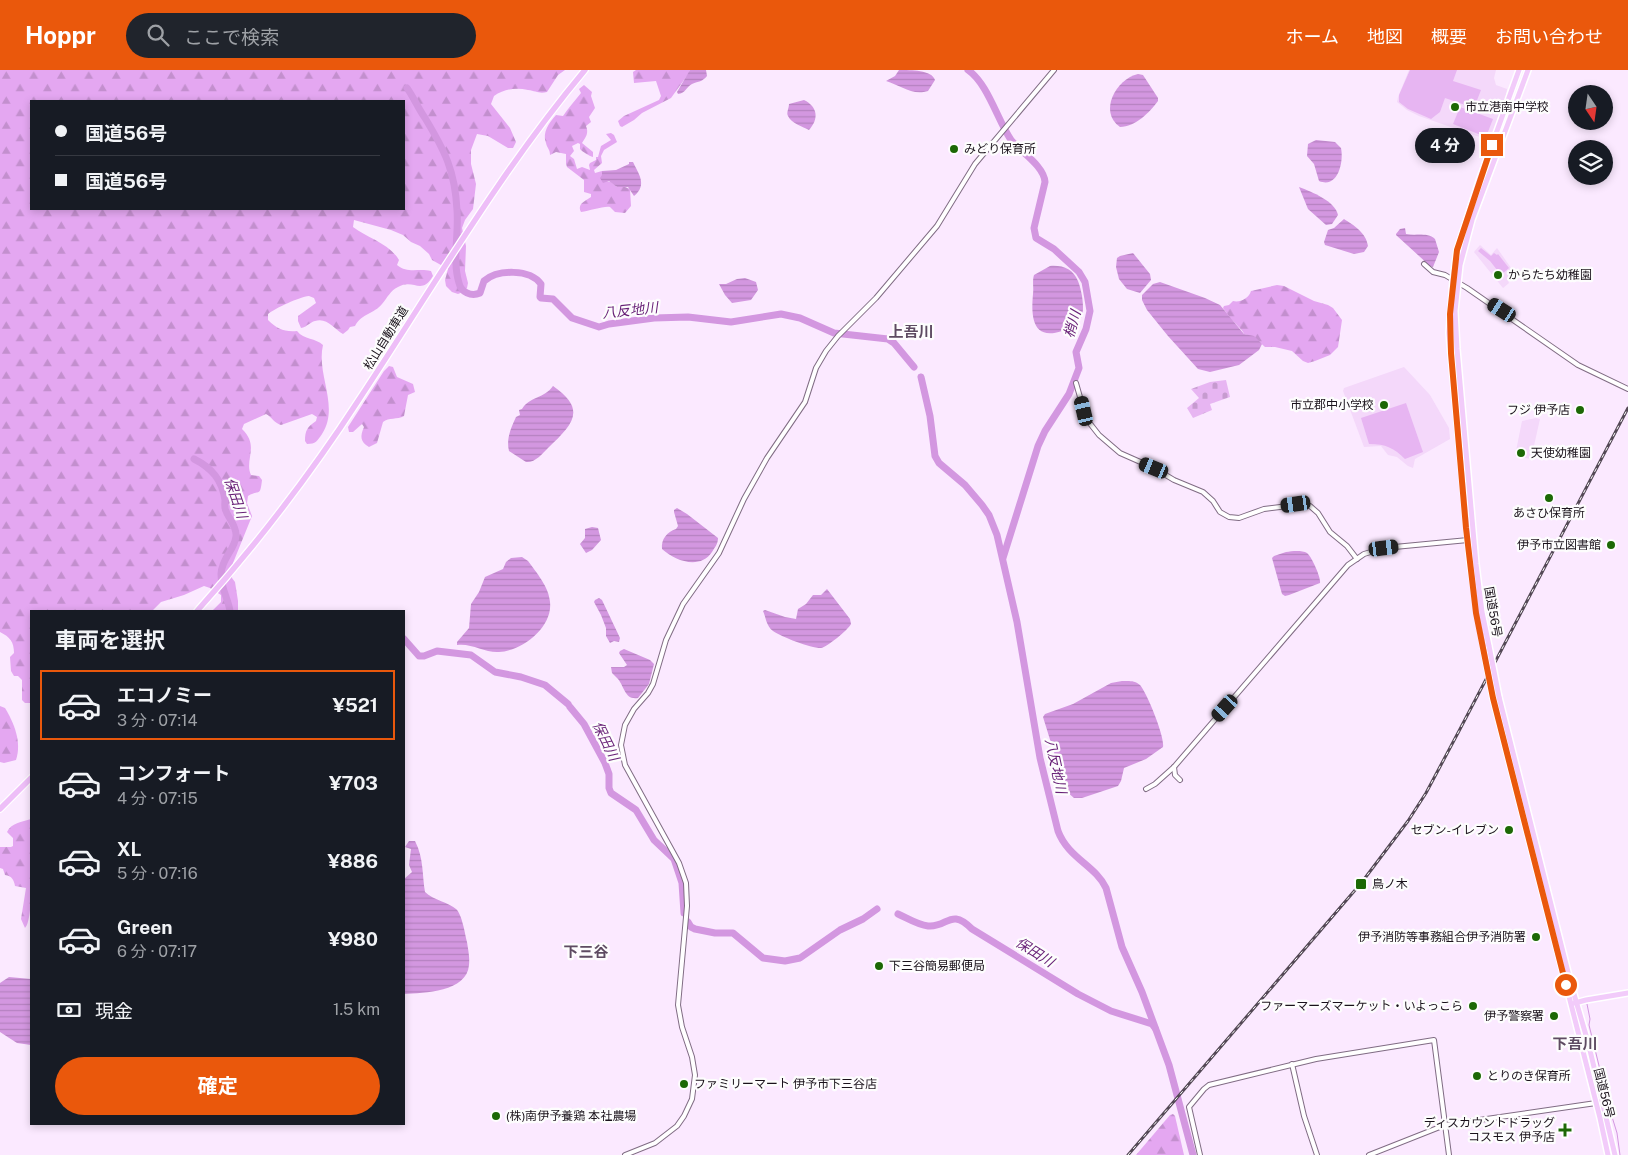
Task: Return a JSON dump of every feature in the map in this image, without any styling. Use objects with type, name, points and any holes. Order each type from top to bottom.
[{"type":"highway","name":"松山自動車道","points":[[198,610],[255,544],[288,501],[334,436],[472,224],[544,121],[585,70]]},
{"type":"highway","name":"国道56号","points":[[1519,70],[1457,250],[1456,349],[1478,586],[1496,697],[1608,1155]]},
{"type":"highway","name":"国道56号","points":[[1528,70],[1472,220],[1456,281],[1449,333],[1475,604],[1484,650],[1570,984],[1577,1002],[1603,1102],[1614,1155]]},
{"type":"highway","points":[[1468,540],[1474,539]]},
{"type":"highway","points":[[0,809],[30,779]]},
{"type":"highway","points":[[1571,1005],[1577,1002],[1628,993]]},
{"type":"highway","points":[[1596,1103],[1603,1102]]},
{"type":"street","points":[[625,1155],[655,1143],[677,1126],[692,1099],[695,1075],[678,1005],[687,906],[686,883],[679,863],[625,764],[621,745],[625,725],[634,709],[653,684],[666,640],[687,598],[719,553],[744,499],[767,458],[805,402],[822,358],[838,336],[876,298],[937,226],[975,164],[1054,70]]},
{"type":"street","points":[[1424,264],[1433,272],[1456,281],[1502,310],[1578,364],[1628,389]]},
{"type":"street","points":[[1076,383],[1088,421],[1120,453],[1203,492],[1213,501],[1220,512],[1229,517],[1239,518],[1264,509],[1296,504],[1310,506],[1318,513],[1330,532],[1347,546],[1357,559]]},
{"type":"street","points":[[1146,789],[1155,784],[1174,767],[1348,565],[1370,552],[1384,548],[1468,540]]},
{"type":"street","points":[[1174,767],[1175,775],[1180,780]]},
{"type":"street","points":[[1200,1155],[1189,1108],[1204,1089],[1213,1084],[1292,1064],[1393,1045],[1434,1040],[1449,1155]]},
{"type":"street","points":[[1292,1064],[1304,1116],[1317,1155]]},
{"type":"street","points":[[1369,1155],[1446,1125],[1596,1103]]},
{"type":"shaded area","points":[[1409,70],[1496,70],[1494,78],[1496,85],[1507,89],[1505,103],[1491,141],[1419,116],[1397,102]]},
{"type":"shaded area","points":[[1480,245],[1491,255],[1497,248],[1516,275],[1503,288],[1474,252]]},
{"type":"shaded area","points":[[1404,367],[1430,395],[1449,428],[1450,439],[1415,459],[1413,468],[1397,457],[1388,455],[1381,446],[1364,447],[1343,391],[1344,388]]},
{"type":"shaded area","points":[[1540,419],[1531,459],[1515,456],[1522,421]]},
{"type":"green space","points":[[0,70],[565,70],[558,75],[547,92],[540,93],[515,89],[506,90],[494,96],[491,104],[510,128],[516,142],[513,148],[508,148],[488,136],[477,134],[471,150],[471,164],[476,184],[473,209],[462,228],[466,246],[465,271],[468,283],[467,288],[463,292],[458,294],[452,292],[446,286],[445,280],[448,269],[432,260],[429,254],[420,246],[391,230],[354,220],[353,227],[390,249],[399,260],[397,265],[401,268],[431,271],[433,276],[429,282],[421,286],[409,284],[395,289],[379,307],[361,318],[355,326],[350,327],[343,334],[330,324],[319,320],[301,328],[298,316],[316,303],[314,298],[309,296],[288,303],[268,314],[268,320],[274,326],[288,331],[297,331],[303,336],[323,345],[322,368],[329,412],[322,434],[316,442],[310,444],[307,444],[305,438],[310,425],[316,421],[317,417],[312,414],[281,425],[266,414],[244,424],[242,429],[250,441],[251,447],[249,469],[251,475],[259,476],[262,480],[260,491],[248,496],[247,503],[252,516],[233,563],[232,578],[235,582],[238,610],[213,610],[221,602],[221,595],[204,586],[161,602],[153,610],[30,610],[30,703],[25,703],[22,700],[22,680],[18,676],[14,676],[11,671],[10,657],[14,653],[13,646],[6,636],[0,632]]},
{"type":"green space","points":[[636,70],[690,70],[671,98],[642,113],[622,127],[618,121],[624,116],[659,100],[661,96],[656,81],[634,83],[633,72]]},
{"type":"green space","points":[[1410,70],[1457,70],[1453,81],[1481,90],[1474,108],[1445,98],[1440,112],[1431,119],[1408,109],[1399,102],[1399,95]]},
{"type":"green space","points":[[584,85],[592,92],[591,96],[595,108],[589,117],[591,122],[586,126],[587,133],[582,143],[593,152],[593,157],[580,149],[580,144],[578,143],[572,146],[574,151],[570,156],[574,159],[577,169],[582,167],[590,170],[589,165],[598,157],[601,146],[611,140],[606,134],[611,133],[614,135],[617,142],[604,150],[601,156],[602,163],[594,170],[595,173],[602,171],[606,181],[611,182],[617,187],[630,189],[631,206],[625,213],[615,212],[610,207],[581,212],[581,205],[591,197],[591,194],[584,192],[584,180],[567,167],[566,154],[556,152],[550,155],[546,145],[545,135],[549,124],[556,115],[563,116],[581,93],[579,89]]},
{"type":"green space","points":[[1460,107],[1493,119],[1486,137],[1453,124]]},
{"type":"green space","points":[[1481,248],[1491,256],[1494,253],[1498,254],[1509,268],[1501,275],[1490,261],[1478,251]]},
{"type":"green space","points":[[1277,285],[1284,286],[1333,308],[1342,320],[1338,347],[1330,355],[1308,363],[1292,351],[1265,347],[1254,337],[1244,334],[1223,308],[1233,301],[1244,299],[1251,291]]},
{"type":"green space","points":[[389,366],[393,367],[397,377],[413,384],[415,392],[408,395],[404,416],[383,422],[377,443],[369,447],[362,438],[364,427],[362,424],[353,432],[349,432],[348,427]]},
{"type":"green space","points":[[1226,380],[1230,397],[1210,404],[1212,410],[1193,418],[1187,408],[1199,398],[1191,389],[1210,382]]},
{"type":"green space","points":[[1406,403],[1423,452],[1405,459],[1389,447],[1369,444],[1361,418]]},
{"type":"green space","points":[[0,706],[5,708],[18,740],[16,760],[4,763],[0,762]]},
{"type":"green space","points":[[30,819],[30,910],[25,928],[21,919],[26,888],[15,886],[12,879],[5,875],[3,869],[0,868],[0,847],[13,846],[13,838],[7,832],[17,823]]},
{"type":"green space","points":[[1173,1114],[1184,1155],[1136,1155],[1170,1115]]},
{"type":"water","points":[[690,70],[706,70],[707,76],[678,94],[677,92]]},
{"type":"water","points":[[899,70],[925,72],[930,74],[935,80],[928,91],[922,92],[911,91],[886,81],[895,76]]},
{"type":"water","points":[[1138,74],[1143,75],[1158,101],[1137,122],[1120,127],[1110,113],[1112,97],[1123,82]]},
{"type":"water","points":[[804,100],[812,106],[816,114],[816,118],[809,130],[794,123],[787,115],[789,104]]},
{"type":"water","points":[[1316,140],[1335,142],[1341,148],[1342,160],[1340,167],[1335,178],[1331,181],[1319,181],[1314,164],[1307,156],[1308,144]]},
{"type":"water","points":[[629,162],[633,162],[641,179],[640,188],[634,196],[628,187],[617,187],[609,181],[603,183],[600,178],[602,171],[616,170],[629,164]]},
{"type":"water","points":[[1299,187],[1328,201],[1332,205],[1338,215],[1332,224],[1326,225],[1308,209]]},
{"type":"water","points":[[1344,219],[1365,237],[1368,246],[1364,252],[1354,254],[1325,245],[1324,242],[1328,230],[1334,228]]},
{"type":"water","points":[[1405,228],[1406,234],[1425,235],[1435,239],[1439,252],[1433,267],[1396,235],[1400,229]]},
{"type":"water","points":[[1133,253],[1150,274],[1151,280],[1140,293],[1127,289],[1119,279],[1116,267],[1117,258]]},
{"type":"water","points":[[1050,266],[1063,267],[1073,273],[1079,285],[1083,309],[1081,319],[1074,326],[1062,331],[1045,333],[1035,325],[1033,318],[1033,280],[1034,275]]},
{"type":"water","points":[[745,278],[756,282],[758,290],[751,300],[732,303],[719,284],[726,284]]},
{"type":"water","points":[[1160,282],[1220,305],[1244,334],[1254,336],[1262,344],[1259,350],[1239,365],[1210,372],[1198,369],[1168,336],[1147,310],[1142,300],[1142,295],[1153,284]]},
{"type":"water","points":[[553,386],[570,403],[573,417],[564,432],[541,455],[535,460],[526,462],[509,451],[508,442],[511,429],[516,417],[520,415],[519,410],[546,393]]},
{"type":"water","points":[[677,508],[718,538],[717,544],[707,558],[701,561],[687,562],[674,557],[662,549],[662,542],[665,536],[678,526],[674,512]]},
{"type":"water","points":[[598,528],[601,540],[592,550],[586,553],[580,544],[585,538],[585,529]]},
{"type":"water","points":[[1300,551],[1307,553],[1316,568],[1320,583],[1289,595],[1285,596],[1282,594],[1272,558],[1286,552]]},
{"type":"water","points":[[522,557],[528,561],[545,585],[549,596],[550,611],[541,629],[526,642],[508,651],[494,652],[468,645],[457,645],[457,642],[469,628],[471,604],[479,592],[485,577],[503,569],[506,562],[511,558]]},
{"type":"water","points":[[827,589],[850,619],[851,624],[828,645],[816,648],[789,639],[769,627],[763,611],[796,619],[798,609],[806,604],[813,595],[821,595]]},
{"type":"water","points":[[599,598],[602,600],[620,638],[619,642],[614,641],[610,643],[606,636],[606,628],[594,602]]},
{"type":"water","points":[[624,649],[650,660],[654,664],[649,684],[638,698],[630,697],[612,673],[611,667],[624,667],[627,665],[619,653]]},
{"type":"water","points":[[1122,681],[1136,682],[1140,685],[1151,705],[1163,747],[1146,759],[1124,768],[1118,786],[1082,798],[1074,798],[1066,791],[1043,717],[1045,714],[1073,704],[1111,683]]},
{"type":"water","points":[[409,841],[415,841],[420,854],[425,892],[453,907],[458,912],[467,942],[469,965],[466,974],[461,981],[453,986],[433,992],[405,994],[405,878],[412,872],[409,865],[411,849],[405,847]]},
{"type":"water","points":[[9,977],[30,979],[30,1045],[17,1043],[0,1032],[0,983]]},
{"type":"waterway","name":"梢川","points":[[968,70],[975,76],[987,93],[1011,140],[1041,170],[1045,182],[1034,228],[1036,238],[1054,249],[1079,272],[1085,282],[1090,311],[1086,329],[1076,352],[1079,368],[1069,394],[1045,431],[1038,446],[1003,558]]},
{"type":"waterway","name":"八反地川","points":[[407,88],[438,141],[451,172],[457,210],[457,274],[460,286],[467,293],[480,293],[484,281],[497,274],[522,273],[536,279],[541,284],[541,298],[553,299],[572,318],[599,327],[654,318],[688,317],[731,322],[781,314],[800,318],[834,333],[888,339],[894,343],[914,367]]},
{"type":"waterway","name":"八反地川","points":[[921,377],[930,416],[935,456],[939,463],[965,485],[982,505],[989,515],[997,535],[1017,622],[1040,758],[1058,831],[1068,848],[1096,874],[1106,888],[1122,947],[1142,992],[1169,1065],[1193,1155]]},
{"type":"waterway","name":"保田川","points":[[194,459],[206,466],[219,481],[224,493],[225,510],[235,529],[235,541],[224,563],[221,574],[230,610]]},
{"type":"waterway","name":"保田川","points":[[405,640],[419,656],[437,651],[471,655],[495,672],[521,677],[545,685],[568,704]]},
{"type":"waterway","name":"保田川","points":[[570,707],[584,724],[605,763],[609,774],[611,793],[636,810],[654,840],[674,859],[682,883],[684,913]]},
{"type":"waterway","name":"保田川","points":[[688,922],[695,929],[715,933],[733,933],[763,958],[785,961],[800,958],[840,930],[863,919],[877,909]]},
{"type":"waterway","name":"保田川","points":[[898,914],[916,923],[928,926],[935,926],[954,919],[959,920],[1078,994],[1111,1011],[1152,1024],[1155,1028]]},
{"type":"waterway","points":[[1587,1004],[1590,1019],[1589,1025],[1606,1094]]},
{"type":"waterway","points":[[1609,1107],[1617,1133],[1620,1155]]},
{"type":"railway","points":[[1128,1155],[1362,882],[1408,821],[1426,793],[1628,408]]},
{"type":"place","name":"市立港南中学校","points":[[1455,107]]},
{"type":"place","name":"みどり保育所","points":[[954,149]]},
{"type":"place","name":"からたち幼稚園","points":[[1498,275]]},
{"type":"place","name":"市立郡中小学校","points":[[1384,405]]},
{"type":"place","name":"フジ 伊予店","points":[[1580,410]]},
{"type":"place","name":"天使幼稚園","points":[[1521,453]]},
{"type":"place","name":"あさひ保育所","points":[[1549,498]]},
{"type":"place","name":"伊予市立図書館","points":[[1611,545]]},
{"type":"place","name":"セブン-イレブン","points":[[1509,830]]},
{"type":"place","name":"鳥ノ木","points":[[1361,884]]},
{"type":"place","name":"伊予消防等事務組合伊予消防署","points":[[1536,937]]},
{"type":"place","name":"下三谷簡易郵便局","points":[[879,966]]},
{"type":"place","name":"ファーマーズマーケット・いよっこら","points":[[1473,1006]]},
{"type":"place","name":"伊予警察署","points":[[1554,1016]]},
{"type":"place","name":"とりのき保育所","points":[[1477,1076]]},
{"type":"place","name":"ファミリーマート 伊予市下三谷店","points":[[684,1084]]},
{"type":"place","name":"(株)南伊予養鶏 本社農場","points":[[496,1116]]},
{"type":"place","name":"ディスカウントドラッグ コスモス 伊予店","points":[[1565,1130]]},
{"type":"district","name":"上吾川","points":[[911,331]]},
{"type":"district","name":"下三谷","points":[[586,951]]},
{"type":"district","name":"下吾川","points":[[1575,1043]]},
{"type":"route","points":[[1492,145],[1457,250],[1453,280],[1449,333],[1458,438],[1476,613],[1493,698],[1566,985]]}]
